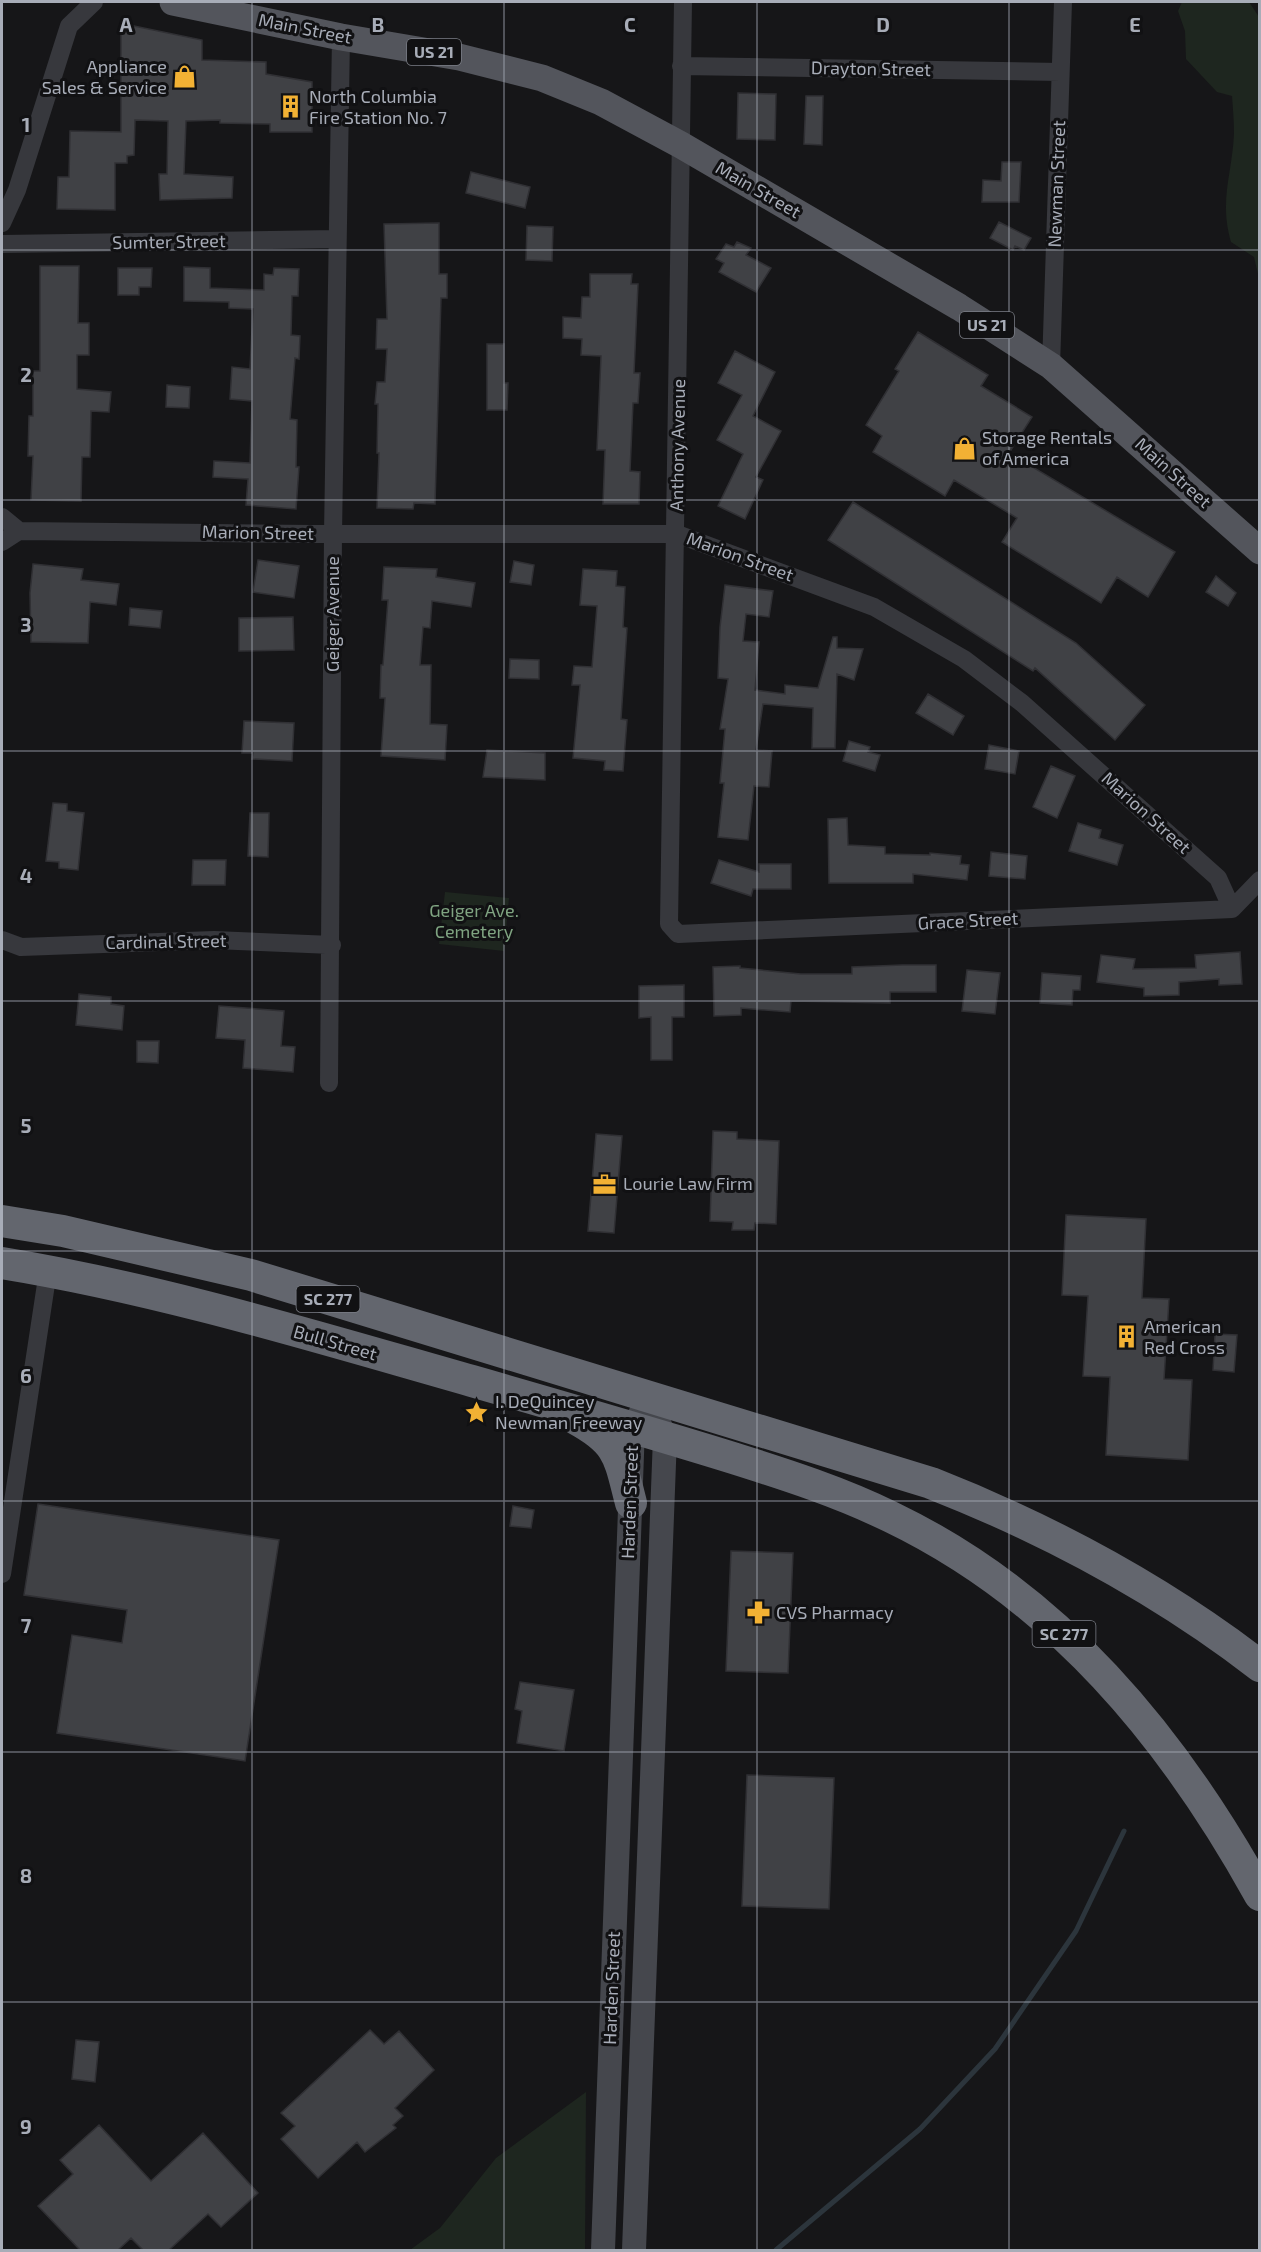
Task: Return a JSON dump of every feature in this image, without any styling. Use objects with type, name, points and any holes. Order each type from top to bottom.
[{"type":"highway","name":"SC 277","points":[[2,1221],[63,1231],[251,1275],[649,1398],[882,1467],[990,1506],[1054,1537],[1185,1611],[1260,1666]]},
{"type":"highway","name":"Bull Street","points":[[2,1263],[48,1271],[213,1309],[665,1437]]},
{"type":"highway","points":[[541,1401],[599,1432],[611,1444],[621,1464],[631,1503]]},
{"type":"highway","name":"SC 277","points":[[665,1437],[818,1485],[891,1517],[961,1556],[1008,1588],[1072,1641],[1134,1706],[1185,1777],[1260,1895]]},
{"type":"main road","name":"Main Street","points":[[173,2],[341,37],[459,57],[542,78],[601,102],[681,145],[958,307],[1051,366],[1260,551]]},
{"type":"main road","name":"Harden Street","points":[[603,2250],[633,1427],[649,1398]]},
{"type":"main road","name":"Harden Street","points":[[634,2250],[665,1437],[649,1398]]},
{"type":"street","points":[[2,223],[17,190],[69,26],[94,2]]},
{"type":"street","name":"Anthony Avenue","points":[[669,924],[677,534],[683,2]]},
{"type":"street","name":"Newman Street","points":[[1051,366],[1063,2]]},
{"type":"street","name":"Geiger Avenue","points":[[329,1083],[332,945],[336,239],[341,37]]},
{"type":"street","name":"Drayton Street","points":[[681,66],[1060,72]]},
{"type":"street","name":"Sumter Street","points":[[2,244],[336,239]]},
{"type":"street","points":[[2,517],[19,531],[2,542]]},
{"type":"street","name":"Marion Street","points":[[19,531],[677,534],[874,607],[964,659],[1022,703],[1218,878],[1232,909]]},
{"type":"street","points":[[1232,909],[1260,880]]},
{"type":"street","name":"Grace Street","points":[[669,924],[678,934],[1232,909]]},
{"type":"street","name":"Cardinal Street","points":[[2,940],[21,947],[214,940],[332,945]]},
{"type":"street","points":[[2,1574],[48,1271]]},
{"type":"green space","points":[[1182,2],[1249,2],[1259,17],[1259,278],[1254,257],[1231,242],[1228,227],[1226,200],[1234,134],[1232,96],[1217,92],[1186,59],[1185,31],[1178,11]]},
{"type":"green space","name":"Geiger Ave. Cemetery","points":[[445,892],[509,898],[504,951],[439,944]]},
{"type":"green space","points":[[586,2092],[585,2250],[410,2250],[440,2228],[496,2158]]},
{"type":"building","points":[[134,26],[202,40],[202,60],[266,62],[266,74],[312,82],[312,132],[270,132],[270,124],[220,123],[220,120],[186,121],[184,174],[233,177],[232,198],[160,200],[159,174],[167,174],[168,121],[135,120],[134,155],[127,156],[127,163],[115,163],[115,210],[57,209],[58,177],[69,177],[70,131],[121,132],[121,32]]},
{"type":"building","points":[[738,93],[776,94],[775,140],[737,139]]},
{"type":"building","points":[[806,96],[823,96],[822,145],[804,144]]},
{"type":"building","points":[[1002,162],[1021,162],[1019,202],[982,202],[983,180],[1001,181]]},
{"type":"building","points":[[471,172],[530,187],[525,208],[466,193]]},
{"type":"building","points":[[999,222],[1031,238],[1024,250],[1015,246],[1013,250],[990,238]]},
{"type":"building","points":[[439,223],[439,274],[447,274],[447,298],[441,298],[435,504],[414,503],[413,509],[377,508],[379,453],[377,453],[378,404],[375,404],[377,382],[385,382],[387,349],[376,349],[377,319],[387,319],[384,224]]},
{"type":"building","points":[[527,226],[553,227],[552,261],[526,260]]},
{"type":"building","points":[[737,242],[751,248],[746,255],[771,268],[756,292],[719,272],[724,263],[716,259],[726,244],[734,247]]},
{"type":"building","points":[[40,266],[79,266],[78,323],[89,323],[89,355],[77,355],[77,389],[111,392],[109,412],[91,411],[90,457],[82,457],[81,501],[31,500],[33,456],[28,456],[29,416],[33,416],[33,371],[40,371]]},
{"type":"building","points":[[184,267],[210,268],[210,288],[264,290],[264,274],[273,275],[274,268],[299,269],[298,296],[292,296],[291,335],[300,336],[299,359],[295,358],[290,419],[297,420],[296,467],[299,467],[296,509],[246,505],[248,479],[213,477],[214,461],[250,463],[252,401],[230,399],[232,367],[250,369],[253,309],[229,308],[229,302],[184,301]]},
{"type":"building","points":[[118,268],[152,268],[151,287],[139,287],[139,295],[118,295]]},
{"type":"building","points":[[590,274],[632,274],[631,284],[638,284],[634,373],[640,373],[638,403],[633,403],[630,471],[640,472],[639,504],[603,504],[605,450],[597,450],[601,356],[581,355],[582,339],[563,338],[563,317],[581,318],[582,297],[590,297]]},
{"type":"building","points":[[918,332],[988,375],[981,386],[1032,417],[1009,453],[1175,552],[1148,597],[1117,577],[1101,603],[1002,542],[1017,518],[954,480],[945,496],[873,452],[882,436],[866,425],[899,371],[895,369]]},
{"type":"building","points":[[487,344],[504,344],[504,383],[508,383],[507,410],[487,410]]},
{"type":"building","points":[[735,351],[775,372],[753,416],[781,431],[756,477],[763,480],[745,519],[718,506],[743,454],[717,440],[742,395],[718,383]]},
{"type":"building","points":[[167,385],[190,387],[189,408],[166,407]]},
{"type":"building","points":[[853,502],[1076,643],[1145,705],[1115,740],[1035,668],[1033,671],[828,540]]},
{"type":"building","points":[[258,560],[299,566],[294,598],[253,592]]},
{"type":"building","points":[[514,561],[534,565],[531,585],[510,582]]},
{"type":"building","points":[[33,564],[83,569],[81,580],[119,584],[116,605],[90,602],[88,643],[31,642],[30,593]]},
{"type":"building","points":[[384,567],[437,569],[436,577],[475,583],[471,607],[432,601],[430,628],[423,627],[420,665],[431,665],[430,724],[447,725],[445,760],[381,756],[385,698],[380,698],[381,665],[383,665],[388,600],[382,600]]},
{"type":"building","points":[[583,569],[617,571],[616,586],[625,587],[623,627],[627,628],[621,719],[627,720],[623,771],[604,770],[605,761],[573,758],[580,685],[572,685],[574,666],[592,667],[597,606],[580,605]]},
{"type":"building","points":[[1216,576],[1236,593],[1228,606],[1206,592]]},
{"type":"building","points":[[725,585],[773,591],[769,617],[746,614],[743,641],[759,642],[755,690],[785,694],[785,685],[818,688],[833,637],[837,637],[837,648],[863,649],[854,680],[837,674],[835,748],[812,748],[813,708],[763,704],[756,750],[772,751],[769,787],[754,786],[748,840],[718,837],[724,783],[720,783],[725,729],[720,729],[728,679],[718,678],[720,627]]},
{"type":"building","points":[[130,608],[162,611],[160,628],[129,625]]},
{"type":"building","points":[[293,617],[294,650],[239,651],[239,618]]},
{"type":"building","points":[[510,659],[539,660],[539,679],[509,678]]},
{"type":"building","points":[[928,694],[964,716],[953,735],[916,713]]},
{"type":"building","points":[[244,721],[294,723],[292,761],[252,759],[253,753],[242,753]]},
{"type":"building","points":[[849,741],[870,747],[868,752],[880,755],[875,771],[843,761]]},
{"type":"building","points":[[989,745],[1019,751],[1015,774],[985,769]]},
{"type":"building","points":[[487,750],[545,753],[545,780],[483,777]]},
{"type":"building","points":[[1051,766],[1075,776],[1057,818],[1033,807]]},
{"type":"building","points":[[53,803],[67,804],[67,811],[84,813],[78,870],[59,868],[59,862],[46,861]]},
{"type":"building","points":[[250,813],[269,813],[268,857],[248,856]]},
{"type":"building","points":[[847,818],[848,845],[885,847],[885,854],[930,855],[930,853],[961,856],[960,864],[969,865],[967,880],[913,874],[913,883],[829,883],[828,819]]},
{"type":"building","points":[[1078,823],[1101,830],[1099,838],[1123,845],[1117,865],[1069,851]]},
{"type":"building","points":[[991,852],[1027,856],[1025,879],[989,876]]},
{"type":"building","points":[[193,860],[226,860],[225,885],[192,885]]},
{"type":"building","points":[[719,860],[759,872],[759,864],[791,864],[791,889],[753,889],[751,896],[711,883]]},
{"type":"building","points":[[1240,952],[1242,984],[1219,985],[1219,979],[1179,982],[1179,995],[1144,996],[1144,988],[1097,982],[1101,955],[1135,959],[1133,969],[1196,968],[1195,955]]},
{"type":"building","points":[[936,965],[936,992],[890,992],[890,1003],[791,1001],[790,1012],[741,1008],[741,1015],[714,1016],[713,967],[740,966],[740,968],[801,974],[852,974],[852,967]]},
{"type":"building","points":[[967,970],[1000,973],[995,1014],[962,1011]]},
{"type":"building","points":[[1042,973],[1081,976],[1080,990],[1073,990],[1072,1005],[1040,1003]]},
{"type":"building","points":[[684,985],[684,1017],[672,1017],[672,1060],[651,1060],[651,1017],[639,1018],[639,986]]},
{"type":"building","points":[[79,994],[111,997],[111,1004],[124,1006],[122,1030],[76,1025]]},
{"type":"building","points":[[219,1006],[284,1011],[281,1046],[295,1047],[293,1072],[243,1068],[245,1040],[216,1038]]},
{"type":"building","points":[[137,1041],[159,1041],[158,1063],[137,1062]]},
{"type":"building","points":[[713,1131],[737,1132],[737,1139],[779,1141],[776,1224],[755,1223],[754,1230],[732,1230],[733,1222],[710,1221]]},
{"type":"building","name":"Lourie Law Firm","points":[[596,1134],[622,1136],[614,1233],[588,1231]]},
{"type":"building","name":"American Red Cross","points":[[1066,1215],[1146,1219],[1142,1298],[1169,1299],[1164,1379],[1192,1380],[1188,1460],[1106,1455],[1110,1377],[1083,1376],[1088,1296],[1062,1295]]},
{"type":"building","points":[[1215,1334],[1237,1335],[1234,1372],[1213,1370]]},
{"type":"building","points":[[38,1504],[279,1540],[245,1761],[57,1733],[72,1635],[122,1643],[127,1610],[24,1595]]},
{"type":"building","points":[[513,1506],[534,1510],[531,1528],[510,1526]]},
{"type":"building","points":[[731,1551],[793,1553],[788,1673],[726,1671]]},
{"type":"building","points":[[520,1682],[574,1690],[564,1751],[517,1743],[522,1711],[515,1709]]},
{"type":"building","points":[[747,1775],[834,1778],[829,1909],[742,1906]]},
{"type":"building","points":[[370,2030],[384,2044],[399,2031],[434,2070],[395,2108],[403,2116],[393,2125],[396,2128],[365,2152],[357,2142],[318,2178],[281,2139],[295,2126],[281,2113]]},
{"type":"building","points":[[76,2040],[99,2042],[95,2082],[72,2079]]},
{"type":"building","points":[[99,2125],[151,2181],[203,2133],[258,2193],[221,2227],[208,2214],[169,2250],[143,2250],[131,2238],[118,2250],[80,2250],[38,2206],[73,2174],[60,2160]]},
{"type":"waterway","points":[[776,2250],[920,2129],[995,2049],[1076,1931],[1124,1831]]},
{"type":"place","name":"Appliance Sales & Service","points":[[185,77]]},
{"type":"place","name":"North Columbia Fire Station No. 7","points":[[291,107]]},
{"type":"place","name":"Storage Rentals of America","points":[[964,448]]},
{"type":"place","name":"Lourie Law Firm","points":[[605,1184]]},
{"type":"place","name":"American Red Cross","points":[[1126,1337]]},
{"type":"place","name":"I. DeQuincey Newman Freeway","points":[[477,1412]]},
{"type":"place","name":"CVS Pharmacy","points":[[758,1613]]}]
